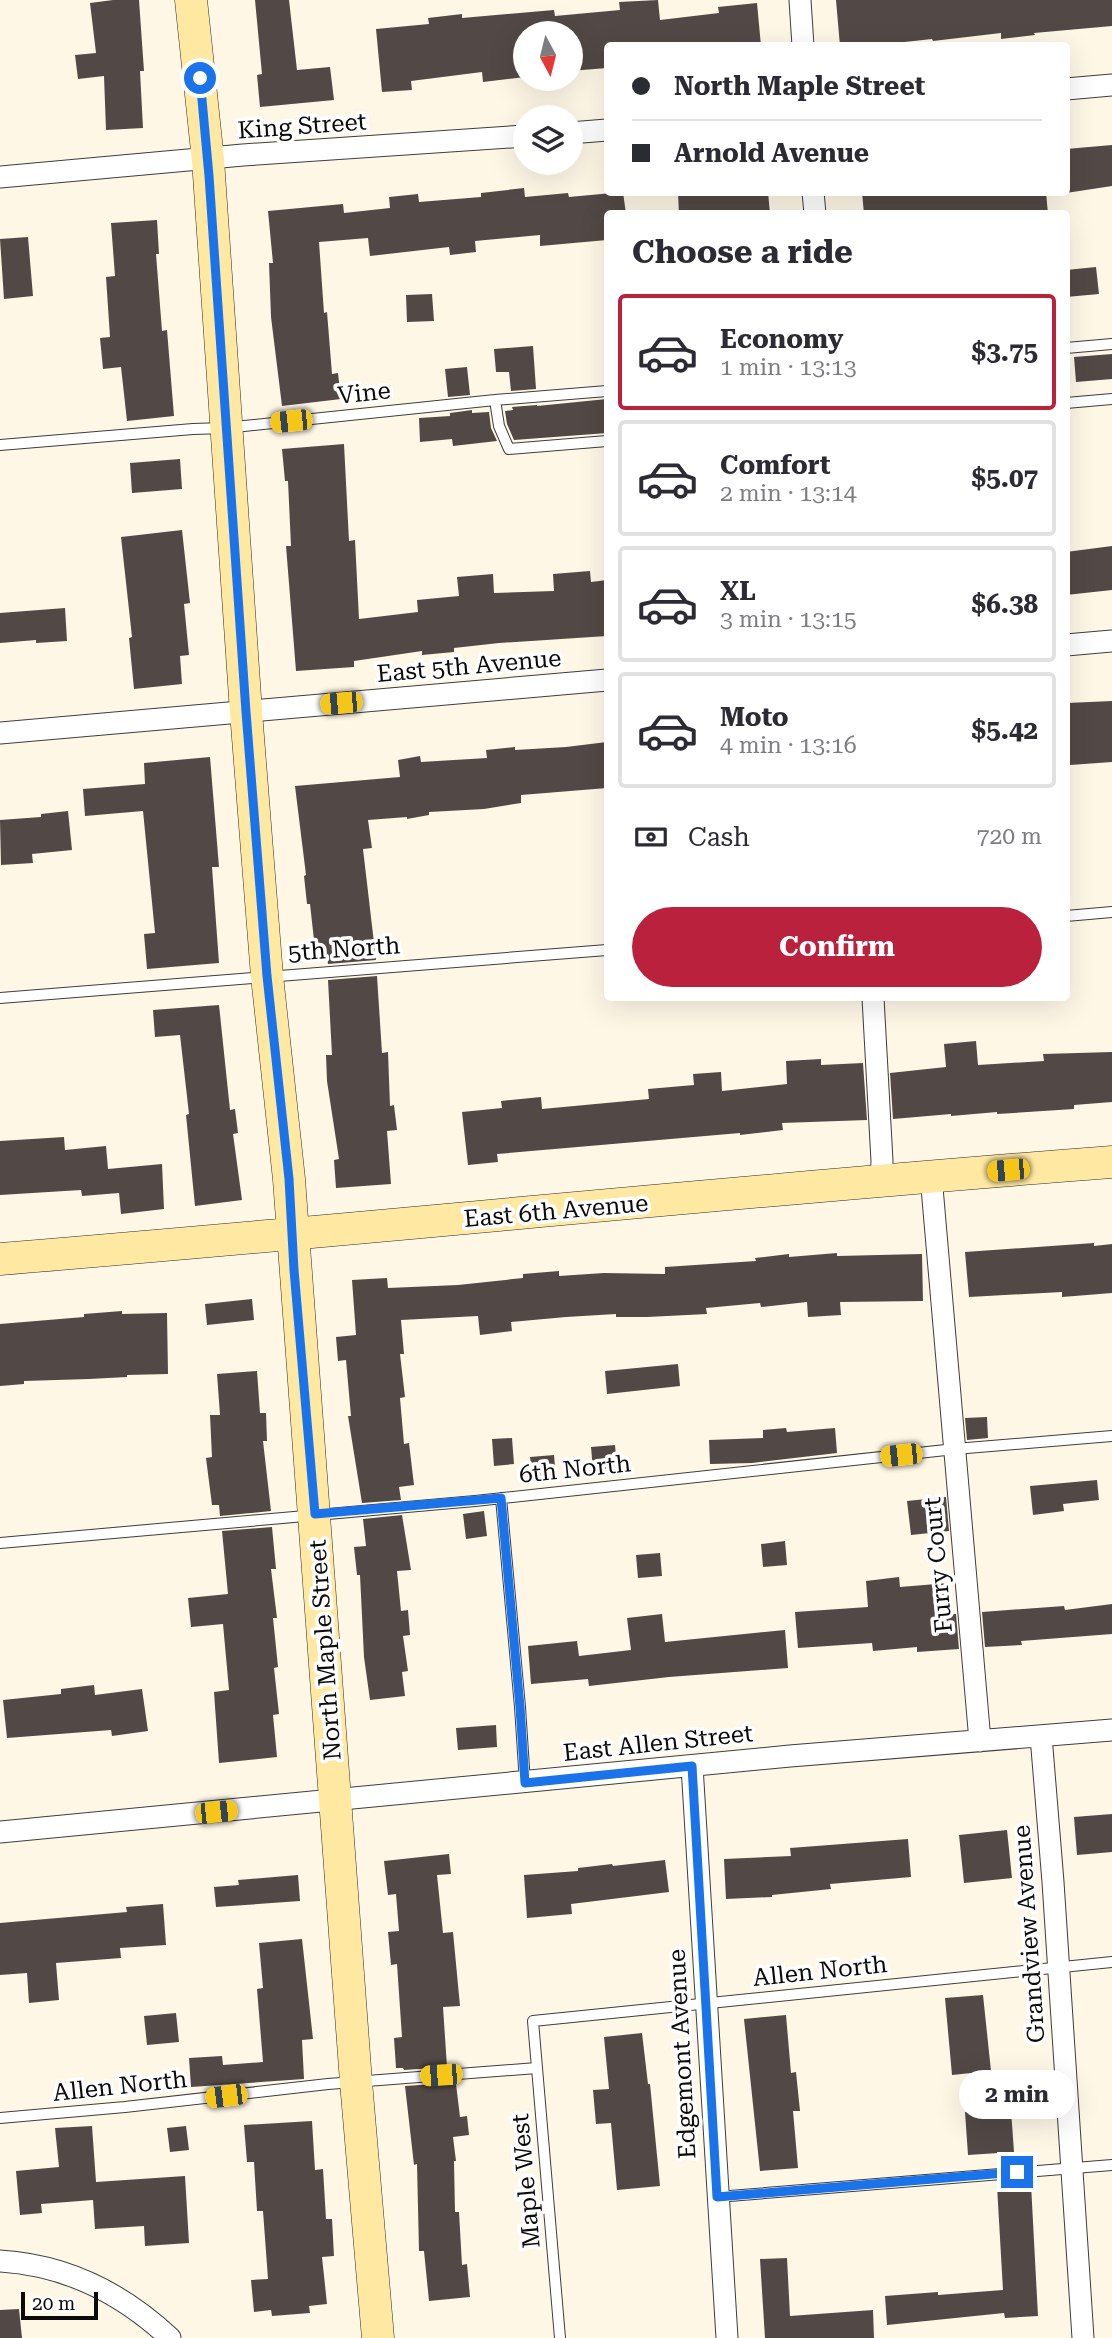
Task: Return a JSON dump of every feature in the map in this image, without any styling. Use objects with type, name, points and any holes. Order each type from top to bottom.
[{"type":"street","name":"North Maple Street","points":[[191,0],[208,160],[246,712],[267,976],[289,1179],[356,2081],[378,2338]]},
{"type":"street","points":[[800,0],[803,42]]},
{"type":"street","points":[[1070,89],[1112,85]]},
{"type":"street","points":[[583,131],[604,130]]},
{"type":"street","name":"King Street","points":[[0,177],[513,137]]},
{"type":"street","points":[[1070,645],[1112,641]]},
{"type":"street","name":"East 5th Avenue","points":[[0,733],[604,680]]},
{"type":"street","points":[[873,1001],[883,1161],[881,1180]]},
{"type":"street","name":"East 6th Avenue","points":[[0,1259],[292,1236],[881,1180],[1112,1162]]},
{"type":"street","name":"Furry Court","points":[[931,1176],[980,1741]]},
{"type":"street","name":"East Allen Street","points":[[0,1832],[692,1766],[1112,1730]]},
{"type":"street","name":"Grandview Avenue","points":[[1041,1736],[1083,2338]]},
{"type":"street","name":"Edgemont Avenue","points":[[692,1766],[727,2338]]},
{"type":"street","points":[[0,2261],[39,2266],[99,2285],[151,2320],[170,2338]]},
{"type":"lane","points":[[1070,348],[1112,344]]},
{"type":"lane","name":"Vine","points":[[0,445],[225,428],[604,391]]},
{"type":"lane","points":[[1070,403],[1112,398]]},
{"type":"lane","points":[[495,400],[499,426],[509,449],[604,441]]},
{"type":"lane","points":[[1070,916],[1112,912]]},
{"type":"lane","name":"5th North","points":[[0,998],[604,950]]},
{"type":"lane","name":"6th North","points":[[0,1543],[501,1498],[954,1449],[1112,1436]]},
{"type":"lane","points":[[501,1498],[525,1783]]},
{"type":"lane","name":"Allen North","points":[[533,2021],[1112,1962]]},
{"type":"lane","name":"Maple West","points":[[533,2021],[560,2338]]},
{"type":"lane","name":"Allen North","points":[[0,2118],[356,2081],[537,2068]]},
{"type":"lane","points":[[717,2197],[1112,2165]]},
{"type":"building","points":[[139,0],[144,71],[140,71],[143,128],[106,130],[104,76],[78,79],[75,55],[96,53],[90,3]]},
{"type":"building","points":[[255,0],[289,0],[297,70],[330,67],[334,100],[260,107],[257,75],[262,74]]},
{"type":"building","points":[[658,0],[660,20],[719,13],[718,7],[757,3],[761,42],[604,42],[604,68],[583,70],[583,21],[513,21],[513,78],[483,82],[482,72],[411,81],[412,90],[382,92],[376,29],[429,24],[428,18],[462,14],[462,18],[554,10],[555,16],[620,10],[619,2]]},
{"type":"building","points":[[836,0],[1112,0],[1112,26],[1034,33],[1035,35],[1001,39],[1001,33],[933,41],[840,42]]},
{"type":"building","points":[[1112,145],[1112,186],[1070,192],[1070,149]]},
{"type":"building","points":[[524,188],[525,197],[568,193],[569,197],[604,194],[604,196],[624,196],[625,210],[604,210],[604,240],[540,246],[540,235],[475,241],[476,252],[450,255],[449,247],[370,256],[368,238],[319,242],[332,374],[338,373],[341,399],[282,406],[271,317],[269,263],[273,263],[268,211],[343,204],[344,213],[390,208],[389,197],[418,194],[419,202],[481,197],[481,193]]},
{"type":"building","points":[[678,196],[768,196],[770,210],[679,210]]},
{"type":"building","points":[[862,196],[1046,196],[1048,210],[864,210]]},
{"type":"building","points":[[157,220],[159,254],[156,254],[162,331],[167,330],[174,416],[127,421],[121,367],[103,369],[100,338],[110,337],[106,277],[115,276],[111,223]]},
{"type":"building","points":[[28,237],[33,296],[4,299],[0,239]]},
{"type":"building","points":[[1096,267],[1099,294],[1070,297],[1070,270]]},
{"type":"building","points":[[432,294],[434,321],[407,322],[406,295]]},
{"type":"building","points":[[533,346],[536,389],[511,391],[509,372],[496,372],[494,349]]},
{"type":"building","points":[[1112,354],[1112,379],[1076,382],[1074,357]]},
{"type":"building","points":[[467,367],[470,395],[448,397],[445,369]]},
{"type":"building","points":[[604,399],[604,433],[514,440],[505,411],[513,410],[512,407]]},
{"type":"building","points":[[472,410],[472,413],[489,412],[491,428],[497,441],[453,446],[452,439],[420,442],[419,418],[450,416],[450,413]]},
{"type":"building","points":[[344,444],[349,541],[355,540],[359,619],[418,612],[417,600],[459,596],[457,577],[493,574],[494,593],[554,591],[553,574],[590,571],[591,582],[604,580],[604,636],[499,643],[422,655],[422,651],[354,661],[354,667],[296,671],[286,546],[291,546],[288,481],[285,481],[282,449]]},
{"type":"building","points":[[180,459],[182,489],[132,493],[130,463]]},
{"type":"building","points":[[182,530],[190,603],[184,604],[189,655],[180,656],[182,684],[134,689],[129,638],[132,637],[121,537]]},
{"type":"building","points":[[1112,546],[1112,590],[1070,595],[1070,551]]},
{"type":"building","points":[[65,608],[67,641],[0,643],[0,613]]},
{"type":"building","points":[[1112,701],[1112,762],[1070,765],[1070,703]]},
{"type":"building","points":[[604,742],[604,788],[521,795],[521,803],[484,809],[429,812],[429,815],[407,819],[368,820],[372,848],[363,849],[376,960],[328,964],[327,957],[316,958],[310,904],[307,904],[295,786],[400,777],[398,760],[420,756],[421,762],[487,758],[486,750],[566,747]]},
{"type":"building","points":[[210,757],[219,867],[212,867],[219,963],[147,969],[144,934],[155,933],[143,811],[85,816],[83,789],[145,784],[144,763]]},
{"type":"building","points":[[68,811],[72,850],[32,854],[33,863],[1,865],[0,820],[41,817],[41,814]]},
{"type":"building","points":[[377,976],[382,1053],[388,1052],[390,1106],[394,1105],[397,1130],[387,1131],[391,1184],[336,1188],[334,1160],[339,1159],[327,1081],[326,1055],[332,1055],[328,980]]},
{"type":"building","points":[[219,1005],[230,1110],[235,1109],[238,1133],[233,1134],[242,1200],[195,1206],[180,1035],[155,1037],[153,1010]]},
{"type":"building","points":[[976,1041],[978,1065],[1044,1061],[1043,1054],[1112,1052],[1112,1102],[1074,1105],[1074,1109],[893,1119],[890,1073],[946,1067],[944,1044]]},
{"type":"building","points":[[821,1059],[821,1065],[863,1063],[867,1120],[782,1123],[783,1130],[740,1135],[497,1154],[498,1162],[468,1165],[462,1112],[502,1108],[501,1101],[541,1097],[542,1109],[649,1099],[648,1089],[694,1085],[693,1074],[721,1072],[722,1091],[787,1084],[786,1061]]},
{"type":"building","points":[[64,1137],[65,1150],[106,1146],[108,1169],[162,1164],[164,1209],[121,1214],[119,1193],[82,1196],[81,1190],[0,1195],[0,1141]]},
{"type":"building","points":[[1094,1243],[1094,1246],[1112,1244],[1112,1293],[1062,1297],[1062,1292],[969,1297],[965,1252]]},
{"type":"building","points":[[837,1253],[837,1256],[922,1254],[923,1301],[840,1302],[841,1315],[808,1317],[807,1302],[761,1307],[760,1303],[706,1308],[707,1314],[566,1317],[511,1322],[512,1331],[480,1335],[478,1316],[401,1320],[404,1354],[400,1354],[405,1397],[400,1398],[404,1444],[409,1443],[414,1485],[399,1487],[401,1500],[362,1503],[348,1416],[351,1416],[346,1360],[338,1361],[336,1337],[356,1335],[352,1280],[387,1278],[388,1288],[458,1285],[559,1271],[559,1276],[604,1273],[665,1274],[665,1267],[756,1261],[755,1258],[789,1254],[789,1257]]},
{"type":"building","points":[[252,1299],[254,1320],[207,1325],[205,1304]]},
{"type":"building","points":[[122,1311],[122,1314],[167,1313],[168,1374],[24,1381],[24,1384],[0,1386],[0,1324]]},
{"type":"building","points":[[678,1364],[680,1386],[607,1394],[605,1371]]},
{"type":"building","points":[[257,1371],[260,1413],[266,1413],[267,1441],[263,1441],[271,1511],[220,1516],[219,1505],[212,1505],[206,1458],[212,1457],[210,1415],[220,1415],[217,1374]]},
{"type":"building","points":[[987,1417],[988,1438],[967,1440],[965,1418]]},
{"type":"building","points":[[786,1428],[787,1432],[835,1428],[837,1453],[752,1463],[710,1464],[709,1440],[763,1438],[763,1430]]},
{"type":"building","points":[[512,1438],[514,1464],[494,1466],[492,1439]]},
{"type":"building","points":[[615,1445],[617,1468],[593,1470],[591,1447]]},
{"type":"building","points":[[554,1455],[556,1478],[533,1480],[530,1457]]},
{"type":"building","points":[[1097,1480],[1099,1500],[1063,1504],[1064,1511],[1033,1515],[1030,1486]]},
{"type":"building","points":[[946,1497],[949,1531],[911,1535],[907,1501]]},
{"type":"building","points":[[484,1511],[487,1536],[466,1539],[463,1514]]},
{"type":"building","points":[[402,1515],[411,1570],[397,1571],[401,1611],[408,1610],[410,1635],[403,1636],[408,1671],[402,1672],[405,1696],[370,1700],[364,1657],[360,1575],[357,1575],[354,1547],[366,1546],[363,1519]]},
{"type":"building","points":[[272,1527],[276,1569],[271,1569],[277,1618],[273,1618],[278,1667],[274,1668],[279,1714],[273,1715],[277,1757],[219,1763],[214,1692],[229,1690],[223,1624],[191,1627],[188,1598],[228,1594],[222,1531]]},
{"type":"building","points":[[785,1541],[787,1565],[763,1567],[761,1544]]},
{"type":"building","points":[[660,1553],[662,1576],[638,1578],[636,1555]]},
{"type":"building","points":[[899,1577],[900,1587],[948,1583],[951,1614],[956,1614],[959,1649],[917,1652],[917,1647],[873,1651],[872,1643],[798,1648],[795,1612],[868,1607],[866,1581]]},
{"type":"building","points":[[1112,1604],[1112,1634],[1021,1641],[1022,1645],[985,1647],[982,1612],[1064,1606],[1065,1610]]},
{"type":"building","points":[[662,1614],[665,1642],[785,1630],[788,1668],[589,1686],[588,1679],[531,1684],[528,1646],[577,1641],[579,1656],[631,1650],[627,1618]]},
{"type":"building","points":[[94,1685],[95,1695],[142,1689],[148,1731],[112,1736],[111,1730],[7,1738],[3,1700],[61,1694],[61,1689]]},
{"type":"building","points":[[496,1725],[497,1747],[458,1750],[456,1728]]},
{"type":"building","points":[[1112,1814],[1112,1852],[1077,1855],[1074,1817]]},
{"type":"building","points":[[1007,1830],[1012,1878],[964,1883],[959,1835]]},
{"type":"building","points":[[908,1839],[911,1877],[830,1884],[831,1889],[772,1897],[726,1899],[724,1859],[791,1856],[790,1848]]},
{"type":"building","points":[[449,1854],[451,1874],[437,1875],[443,1933],[453,1932],[460,2006],[443,2007],[447,2067],[404,2070],[396,2068],[394,2038],[402,2037],[397,1964],[391,1965],[388,1932],[399,1931],[396,1894],[388,1895],[384,1861]]},
{"type":"building","points":[[665,1860],[669,1892],[571,1904],[572,1914],[527,1918],[524,1875]]},
{"type":"building","points":[[298,1875],[300,1901],[216,1907],[214,1887],[239,1885],[238,1880]]},
{"type":"building","points":[[163,1904],[166,1945],[120,1948],[121,1958],[56,1963],[59,2000],[29,2003],[27,1973],[0,1975],[0,1923],[127,1912],[126,1907]]},
{"type":"building","points":[[302,1939],[313,2039],[302,2040],[304,2079],[191,2087],[189,2058],[222,2056],[223,2065],[263,2062],[257,1989],[263,1988],[259,1943]]},
{"type":"building","points":[[983,1995],[991,2071],[952,2075],[945,1998]]},
{"type":"building","points":[[176,2013],[179,2042],[147,2045],[144,2016]]},
{"type":"building","points":[[786,2015],[791,2073],[796,2072],[800,2111],[793,2111],[798,2168],[760,2171],[744,2019]]},
{"type":"building","points":[[642,2033],[660,2186],[617,2190],[611,2123],[596,2124],[593,2090],[609,2089],[604,2037]]},
{"type":"building","points":[[456,2084],[460,2117],[467,2116],[469,2135],[453,2137],[456,2161],[455,2212],[459,2212],[462,2265],[467,2264],[470,2297],[429,2301],[424,2251],[419,2251],[417,2164],[414,2165],[405,2086]]},
{"type":"building","points":[[1011,2110],[1014,2152],[968,2155],[965,2112]]},
{"type":"building","points":[[312,2121],[315,2170],[323,2169],[326,2219],[332,2219],[334,2256],[322,2257],[327,2304],[309,2306],[310,2313],[272,2316],[271,2310],[254,2312],[251,2280],[268,2279],[263,2211],[257,2211],[254,2162],[247,2162],[244,2125]]},
{"type":"building","points":[[92,2126],[96,2182],[185,2176],[189,2243],[145,2246],[144,2226],[95,2229],[93,2200],[41,2204],[42,2213],[20,2215],[16,2171],[59,2167],[55,2128]]},
{"type":"building","points":[[186,2126],[189,2150],[170,2152],[167,2128]]},
{"type":"building","points":[[1031,2184],[1038,2316],[1005,2318],[1004,2313],[887,2325],[885,2296],[1003,2290],[997,2186]]},
{"type":"building","points":[[787,2258],[790,2316],[873,2310],[874,2338],[765,2338],[760,2259]]},
{"type":"building","points":[[19,2309],[22,2338],[0,2338],[0,2310]]},
{"type":"route","points":[[200,78],[267,976],[289,1179],[315,1514],[501,1498],[525,1783],[692,1766],[717,2197],[1017,2172]]}]
